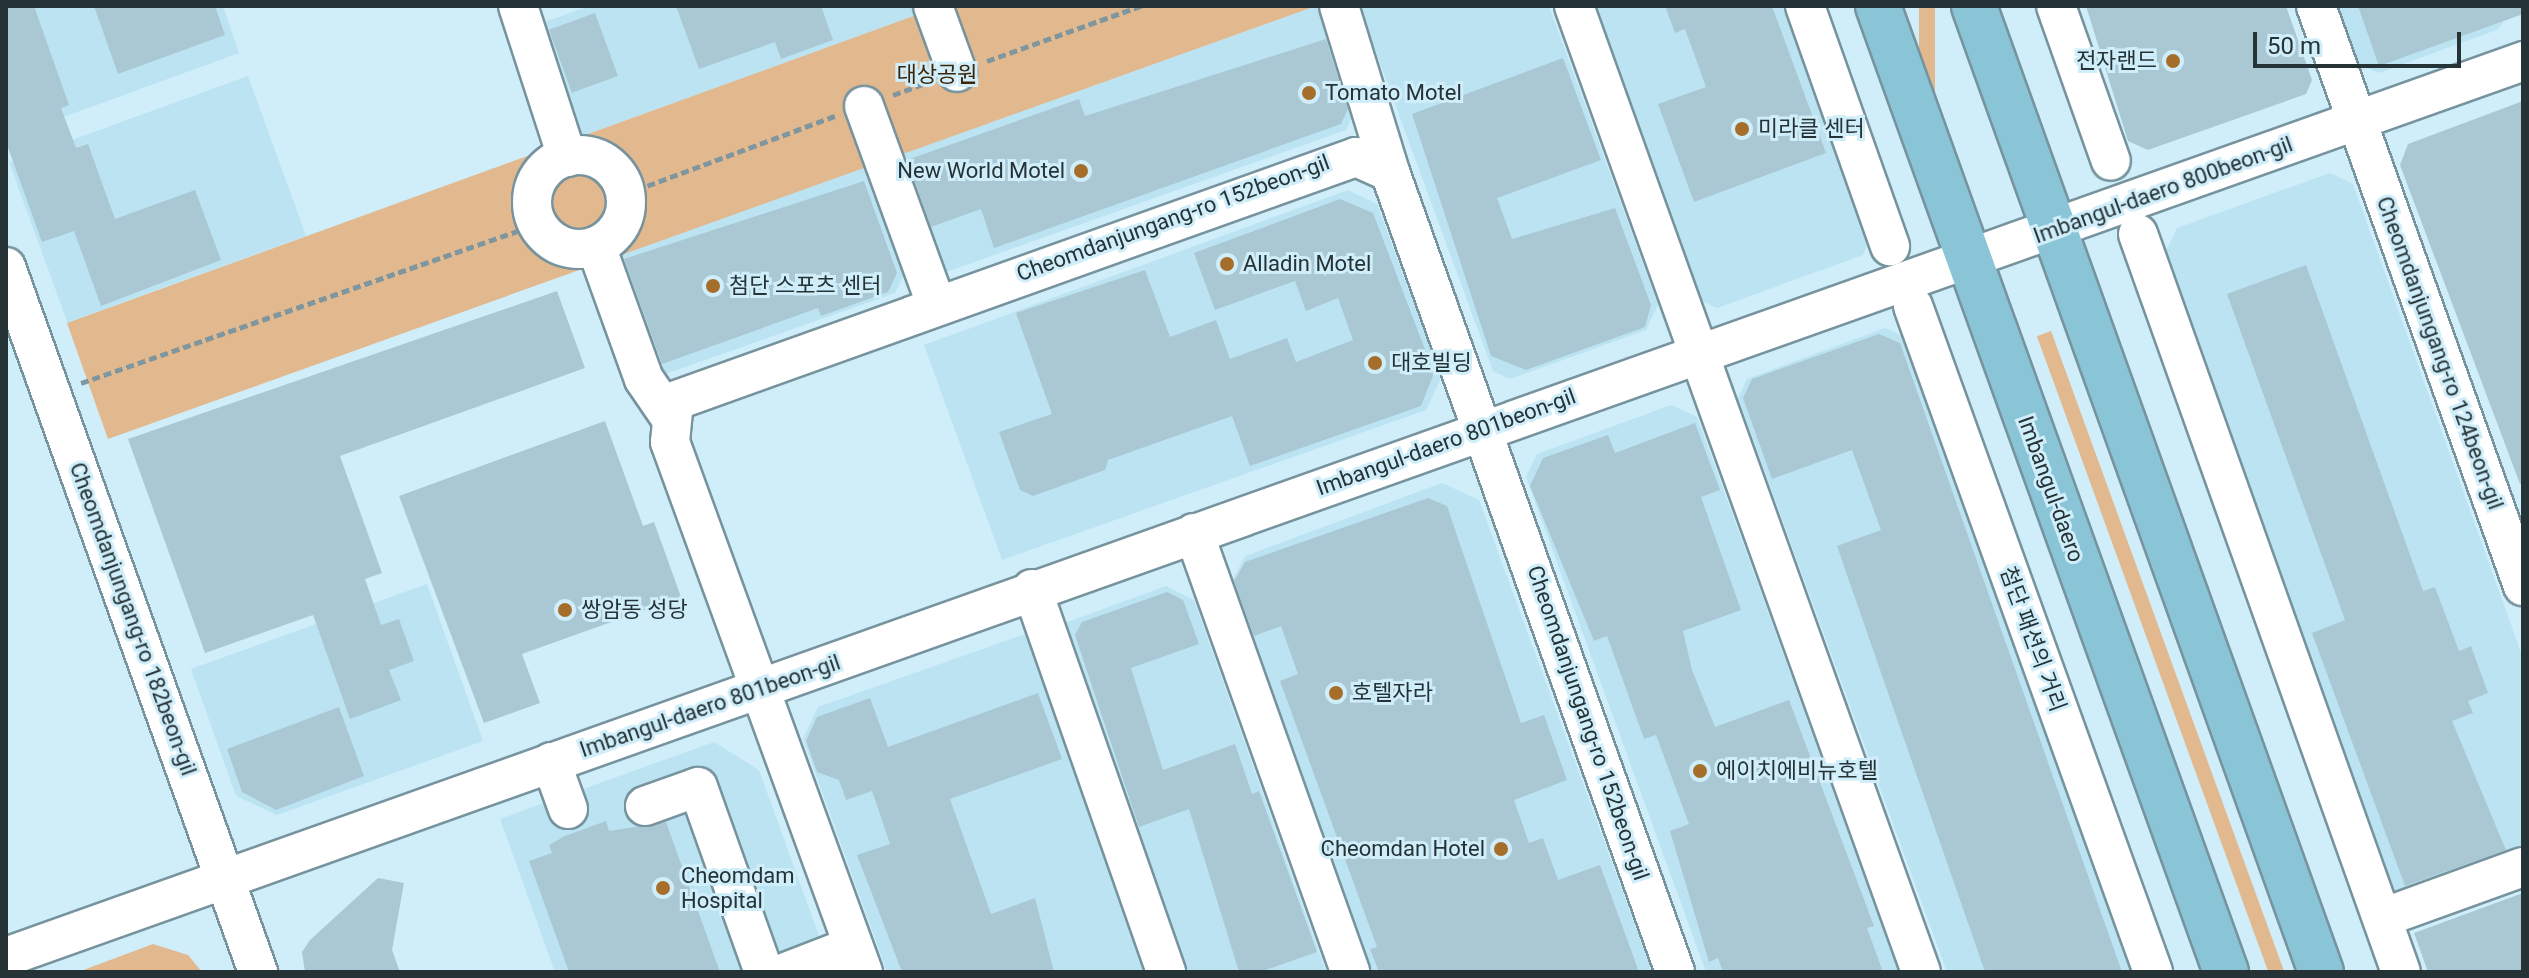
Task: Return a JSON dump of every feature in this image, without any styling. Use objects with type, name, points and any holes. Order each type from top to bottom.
[{"type":"main road","name":"Imbangul-daero","points":[[1878,6],[2226,972]]},
{"type":"main road","points":[[1974,6],[2321,972]]},
{"type":"street","points":[[518,6],[567,157]]},
{"type":"street","points":[[933,6],[957,72]]},
{"type":"street","points":[[1339,6],[1390,172]]},
{"type":"street","points":[[1574,6],[1921,972]]},
{"type":"street","points":[[1805,6],[1890,246]]},
{"type":"street","points":[[2056,6],[2111,161]]},
{"type":"street","points":[[2316,6],[2357,120]]},
{"type":"street","name":"Imbangul-daero 800beon-gil","points":[[1968,260],[2523,61]]},
{"type":"street","points":[[864,106],[936,304]]},
{"type":"street","name":"Cheomdanjungang-ro 124beon-gil","points":[[2357,120],[2523,586]]},
{"type":"street","points":[[567,157],[602,162],[625,194],[622,220],[596,246],[568,248],[537,224],[535,185],[567,157]]},
{"type":"street","name":"Cheomdanjungang-ro 152beon-gil","points":[[668,414],[685,393],[1341,157],[1390,172],[1484,428],[1675,972]]},
{"type":"street","points":[[2138,234],[2401,972]]},
{"type":"street","points":[[596,246],[644,379],[668,414],[670,442],[858,959],[786,972]]},
{"type":"street","name":"Imbangul-daero 801beon-gil","points":[[6,957],[761,690],[1032,589],[1484,428],[1968,260]]},
{"type":"street","name":"Cheomdanjungang-ro 182beon-gil","points":[[6,267],[258,972]]},
{"type":"street","name":"첨단 패션의 거리","points":[[1913,306],[2153,972]]},
{"type":"street","points":[[1194,533],[1350,972]]},
{"type":"street","points":[[1032,589],[1166,972]]},
{"type":"street","points":[[551,762],[568,809]]},
{"type":"street","points":[[645,806],[698,787],[764,972]]},
{"type":"street","points":[[2382,918],[2523,867]]},
{"type":"path","points":[[52,393],[537,224]]},
{"type":"shaded area","points":[[6,6],[223,6],[239,53],[6,138]]},
{"type":"shaded area","points":[[590,6],[941,6],[577,138],[536,25]]},
{"type":"shaded area","points":[[1316,6],[1357,106],[1346,130],[938,275],[896,156]]},
{"type":"shaded area","points":[[1359,6],[1549,6],[1658,305],[1646,330],[1510,379],[1493,371]]},
{"type":"shaded area","points":[[1595,6],[1786,6],[1870,239],[1863,255],[1717,308],[1702,301]]},
{"type":"shaded area","points":[[2338,6],[2508,6],[2510,11],[2499,29],[2379,73],[2359,65]]},
{"type":"shaded area","points":[[248,76],[306,236],[67,323],[9,163]]},
{"type":"shaded area","points":[[868,166],[906,271],[895,293],[657,377],[614,256]]},
{"type":"shaded area","points":[[2330,173],[2353,184],[2523,658],[2523,848],[2394,894],[2164,256],[2177,228]]},
{"type":"shaded area","points":[[1348,190],[1377,204],[1441,378],[1426,410],[1002,560],[924,345]]},
{"type":"shaded area","points":[[1885,328],[1907,338],[2137,972],[1947,972],[1738,398],[1747,379]]},
{"type":"shaded area","points":[[1671,405],[1697,417],[1899,972],[1706,972],[1526,477],[1537,454]]},
{"type":"shaded area","points":[[1442,483],[1479,500],[1652,972],[1369,972],[1230,585],[1245,556]]},
{"type":"shaded area","points":[[427,584],[483,741],[277,815],[236,796],[191,669]]},
{"type":"shaded area","points":[[1166,586],[1194,600],[1326,972],[1182,972],[1061,632],[1065,623]]},
{"type":"shaded area","points":[[1028,633],[1149,972],[887,972],[803,739],[818,707]]},
{"type":"shaded area","name":"Cheomdam Hospital","points":[[714,742],[759,770],[832,972],[555,972],[500,819]]},
{"type":"green space","name":"대상공원","points":[[941,6],[1316,6],[108,439],[67,323]]},
{"type":"green space","points":[[1919,6],[1935,6],[1935,112],[1919,112]]},
{"type":"green space","points":[[2051,331],[2284,972],[2268,972],[2037,336]]},
{"type":"green space","points":[[153,944],[188,955],[202,972],[78,972]]},
{"type":"building","points":[[6,6],[34,6],[69,105],[61,108],[76,148],[88,144],[115,219],[195,190],[221,260],[101,306],[74,231],[42,242],[6,142]]},
{"type":"building","points":[[94,6],[215,6],[225,35],[118,74]]},
{"type":"building","points":[[676,6],[821,6],[833,40],[781,59],[775,42],[699,69]]},
{"type":"building","name":"미라클 센터","points":[[1665,6],[1772,6],[1826,153],[1694,202],[1658,104],[1706,87],[1685,29],[1675,33]]},
{"type":"building","points":[[2086,6],[2286,6],[2312,80],[2306,94],[2148,150],[2128,141]]},
{"type":"building","points":[[2358,6],[2523,6],[2523,14],[2379,66]]},
{"type":"building","points":[[595,13],[618,76],[572,93],[549,30]]},
{"type":"building","points":[[1326,39],[1348,109],[1341,124],[994,248],[981,209],[931,227],[907,160],[1079,99],[1085,116]]},
{"type":"building","points":[[1563,58],[1601,160],[1497,198],[1512,239],[1615,208],[1651,305],[1645,327],[1526,370],[1491,356],[1412,114]]},
{"type":"building","points":[[2523,101],[2523,483],[2520,484],[2400,165],[2408,144]]},
{"type":"building","points":[[864,181],[897,273],[888,292],[821,316],[818,308],[662,364],[624,259]]},
{"type":"building","points":[[1340,199],[1373,213],[1434,373],[1421,406],[1250,466],[1232,416],[1108,460],[1105,470],[1033,496],[1020,490],[999,432],[1052,414],[1016,313],[1145,270],[1170,337],[1216,320],[1230,359],[1287,338],[1296,362],[1353,340],[1338,298],[1306,311],[1295,281],[1215,310],[1194,253]]},
{"type":"building","points":[[2306,265],[2423,591],[2435,587],[2459,651],[2471,646],[2488,693],[2468,701],[2473,713],[2452,721],[2506,850],[2405,886],[2312,633],[2345,620],[2227,294]]},
{"type":"building","points":[[557,291],[585,368],[340,456],[382,573],[365,579],[381,625],[399,619],[414,661],[389,670],[401,700],[350,719],[313,615],[205,653],[128,439]]},
{"type":"building","points":[[1879,334],[1900,343],[2122,972],[1985,972],[1837,546],[1881,530],[1852,450],[1772,479],[1743,398],[1752,379]]},
{"type":"building","points":[[605,421],[643,526],[654,522],[681,597],[522,654],[540,703],[484,723],[399,496]]},
{"type":"building","points":[[1695,423],[1720,490],[1701,497],[1741,610],[1683,631],[1692,670],[1715,727],[1789,700],[1874,926],[1867,928],[1883,972],[1723,972],[1718,958],[1709,962],[1670,831],[1689,824],[1656,735],[1644,739],[1607,636],[1594,641],[1530,486],[1543,458],[1608,435],[1615,453]]},
{"type":"building","points":[[1428,498],[1447,506],[1521,723],[1544,715],[1567,780],[1514,800],[1529,843],[1543,838],[1558,880],[1600,865],[1639,972],[1379,972],[1370,949],[1377,947],[1280,681],[1298,674],[1281,626],[1254,636],[1234,581],[1245,562]]},
{"type":"building","points":[[1167,592],[1183,600],[1199,644],[1131,668],[1163,770],[1235,744],[1252,794],[1259,791],[1317,952],[1260,972],[1239,972],[1189,809],[1139,827],[1075,635],[1082,622]]},
{"type":"building","points":[[1038,693],[1062,759],[950,799],[991,914],[1035,898],[1054,972],[902,972],[857,855],[890,844],[872,791],[846,800],[839,780],[817,772],[806,741],[817,717],[870,698],[888,747]]},
{"type":"building","points":[[339,707],[364,776],[276,810],[242,792],[227,749]]},
{"type":"building","points":[[606,821],[609,831],[666,822],[720,972],[569,972],[529,861],[552,853],[549,845],[565,836]]},
{"type":"building","points":[[378,878],[404,883],[392,950],[400,972],[305,972],[302,952],[310,940]]},
{"type":"building","points":[[2523,893],[2523,972],[2428,972],[2414,933]]},
{"type":"place","name":"전자랜드","points":[[2173,61]]},
{"type":"place","name":"Tomato Motel","points":[[1309,93]]},
{"type":"place","name":"미라클 센터","points":[[1742,129]]},
{"type":"place","name":"New World Motel","points":[[1081,171]]},
{"type":"place","name":"Alladin Motel","points":[[1227,264]]},
{"type":"place","name":"첨단 스포츠 센터","points":[[713,286]]},
{"type":"place","name":"대호빌딩","points":[[1375,363]]},
{"type":"place","name":"쌍암동 성당","points":[[565,610]]},
{"type":"place","name":"호텔자라","points":[[1336,693]]},
{"type":"place","name":"에이치에비뉴호텔","points":[[1700,771]]},
{"type":"place","name":"Cheomdan Hotel","points":[[1501,849]]},
{"type":"place","name":"Cheomdam Hospital","points":[[663,888]]}]
